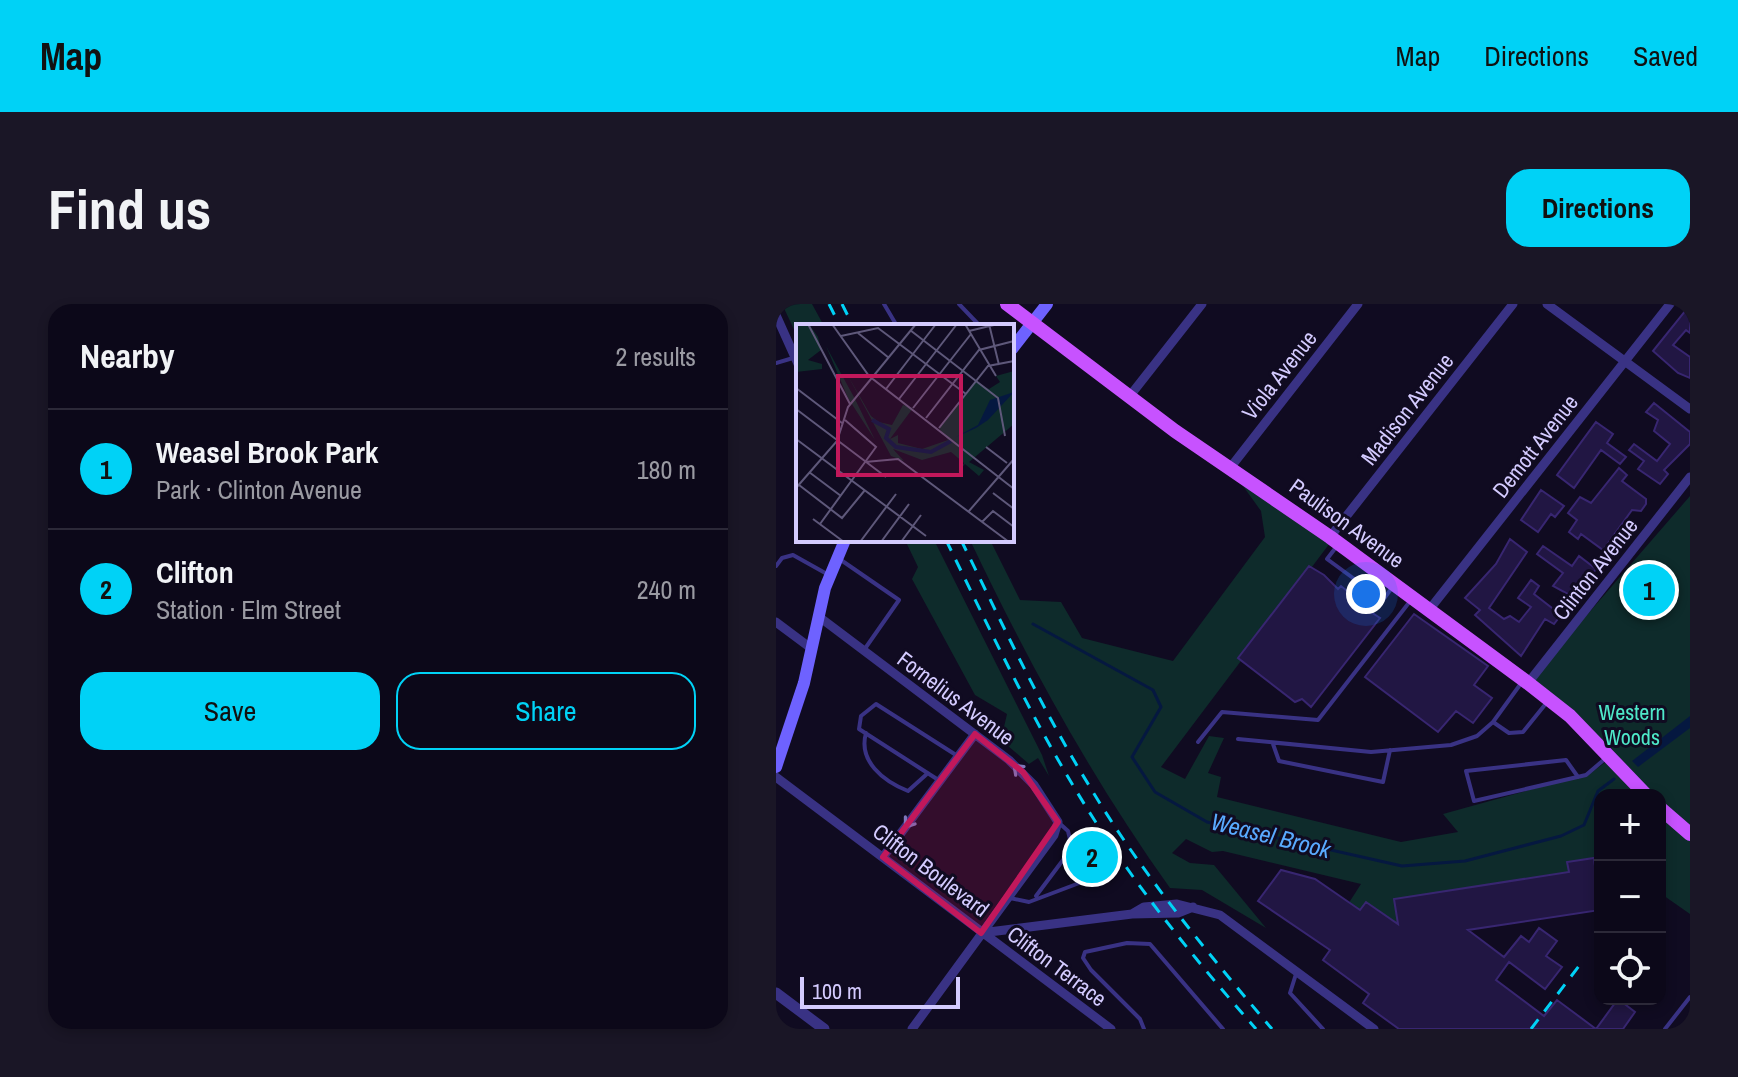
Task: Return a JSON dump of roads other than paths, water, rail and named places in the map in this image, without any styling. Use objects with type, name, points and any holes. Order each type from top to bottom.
[{"type":"main road","name":"Paulison Avenue","points":[[1007,304],[1129,397],[1395,584],[1549,700],[1640,789]]},
{"type":"main road","points":[[1014,346],[1047,304]]},
{"type":"main road","points":[[776,767],[795,717],[829,576],[844,542]]},
{"type":"main road","points":[[1666,813],[1690,834]]},
{"type":"street","points":[[1129,397],[1202,304]]},
{"type":"street","name":"Viola Avenue","points":[[1230,468],[1358,304]]},
{"type":"street","name":"Madison Avenue","points":[[1334,540],[1513,304]]},
{"type":"street","points":[[1547,304],[1690,409]]},
{"type":"street","name":"Demott Avenue","points":[[1429,610],[1670,304]]},
{"type":"street","points":[[776,315],[796,360]]},
{"type":"street","name":"Clinton Avenue","points":[[1525,682],[1690,477]]},
{"type":"street","name":"Fornelius Avenue","points":[[818,616],[1023,772],[1058,822]]},
{"type":"street","points":[[776,622],[812,649]]},
{"type":"street","points":[[883,857],[975,734]]},
{"type":"street","name":"Clifton Boulevard","points":[[776,777],[981,933],[1132,914],[1144,907],[1177,904],[1193,907],[1220,915],[1374,1029]]},
{"type":"street","points":[[912,1029],[1054,835],[1058,822]]},
{"type":"street","name":"Clifton Terrace","points":[[981,933],[1111,1029]]},
{"type":"street","points":[[776,993],[824,1029]]},
{"type":"lane","points":[[884,304],[896,324]]},
{"type":"lane","points":[[959,304],[978,324]]},
{"type":"lane","points":[[776,363],[796,360]]},
{"type":"lane","points":[[776,566],[782,558],[793,555],[829,576]]},
{"type":"lane","points":[[836,557],[899,600],[864,650]]},
{"type":"lane","points":[[1198,742],[1222,712],[1318,720],[1413,598]]},
{"type":"lane","points":[[1238,739],[1371,752],[1451,745],[1477,736],[1493,722],[1525,682]]},
{"type":"lane","points":[[1493,722],[1509,733],[1523,732],[1549,700]]},
{"type":"lane","points":[[940,781],[859,729],[861,716],[876,704],[958,756]]},
{"type":"lane","points":[[866,733],[862,747],[865,760],[900,788],[908,791],[915,788],[928,773]]},
{"type":"lane","points":[[1273,742],[1279,761],[1383,782],[1390,750]]},
{"type":"lane","points":[[1578,777],[1566,760],[1466,771],[1474,801],[1578,777],[1586,775],[1609,756]]},
{"type":"lane","points":[[1034,898],[1072,844],[1071,836],[1058,822]]},
{"type":"lane","points":[[1007,898],[1024,902],[1083,881],[1084,876],[1068,853]]},
{"type":"lane","points":[[1144,1029],[1140,1019],[1091,970],[1083,958],[1085,952],[1127,943],[1150,944],[1223,1029]]},
{"type":"lane","points":[[1297,971],[1290,993],[1323,1029]]},
{"type":"lane","points":[[1665,1029],[1690,997]]},
{"type":"water","points":[[1690,716],[1690,728],[1638,767],[1632,761]]},
{"type":"waterway","name":"Weasel Brook","points":[[1033,624],[1153,690],[1161,707],[1132,757],[1155,792],[1207,822],[1402,866],[1465,861],[1561,836],[1584,825],[1598,791],[1614,779]]},
{"type":"railway","points":[[829,304],[839,324]]},
{"type":"railway","points":[[842,304],[852,324]]},
{"type":"railway","points":[[947,542],[1025,699],[1091,814],[1165,920],[1256,1029]]},
{"type":"railway","points":[[962,542],[1038,696],[1110,819],[1176,912],[1272,1029]]},
{"type":"railway","points":[[1531,1029],[1579,966]]},
{"type":"place","name":"Weasel Brook Park","points":[[1649,590]]},
{"type":"place","name":"Clifton","points":[[1092,857]]},
{"type":"park label","name":"Western Woods","points":[[1632,724]]}]
